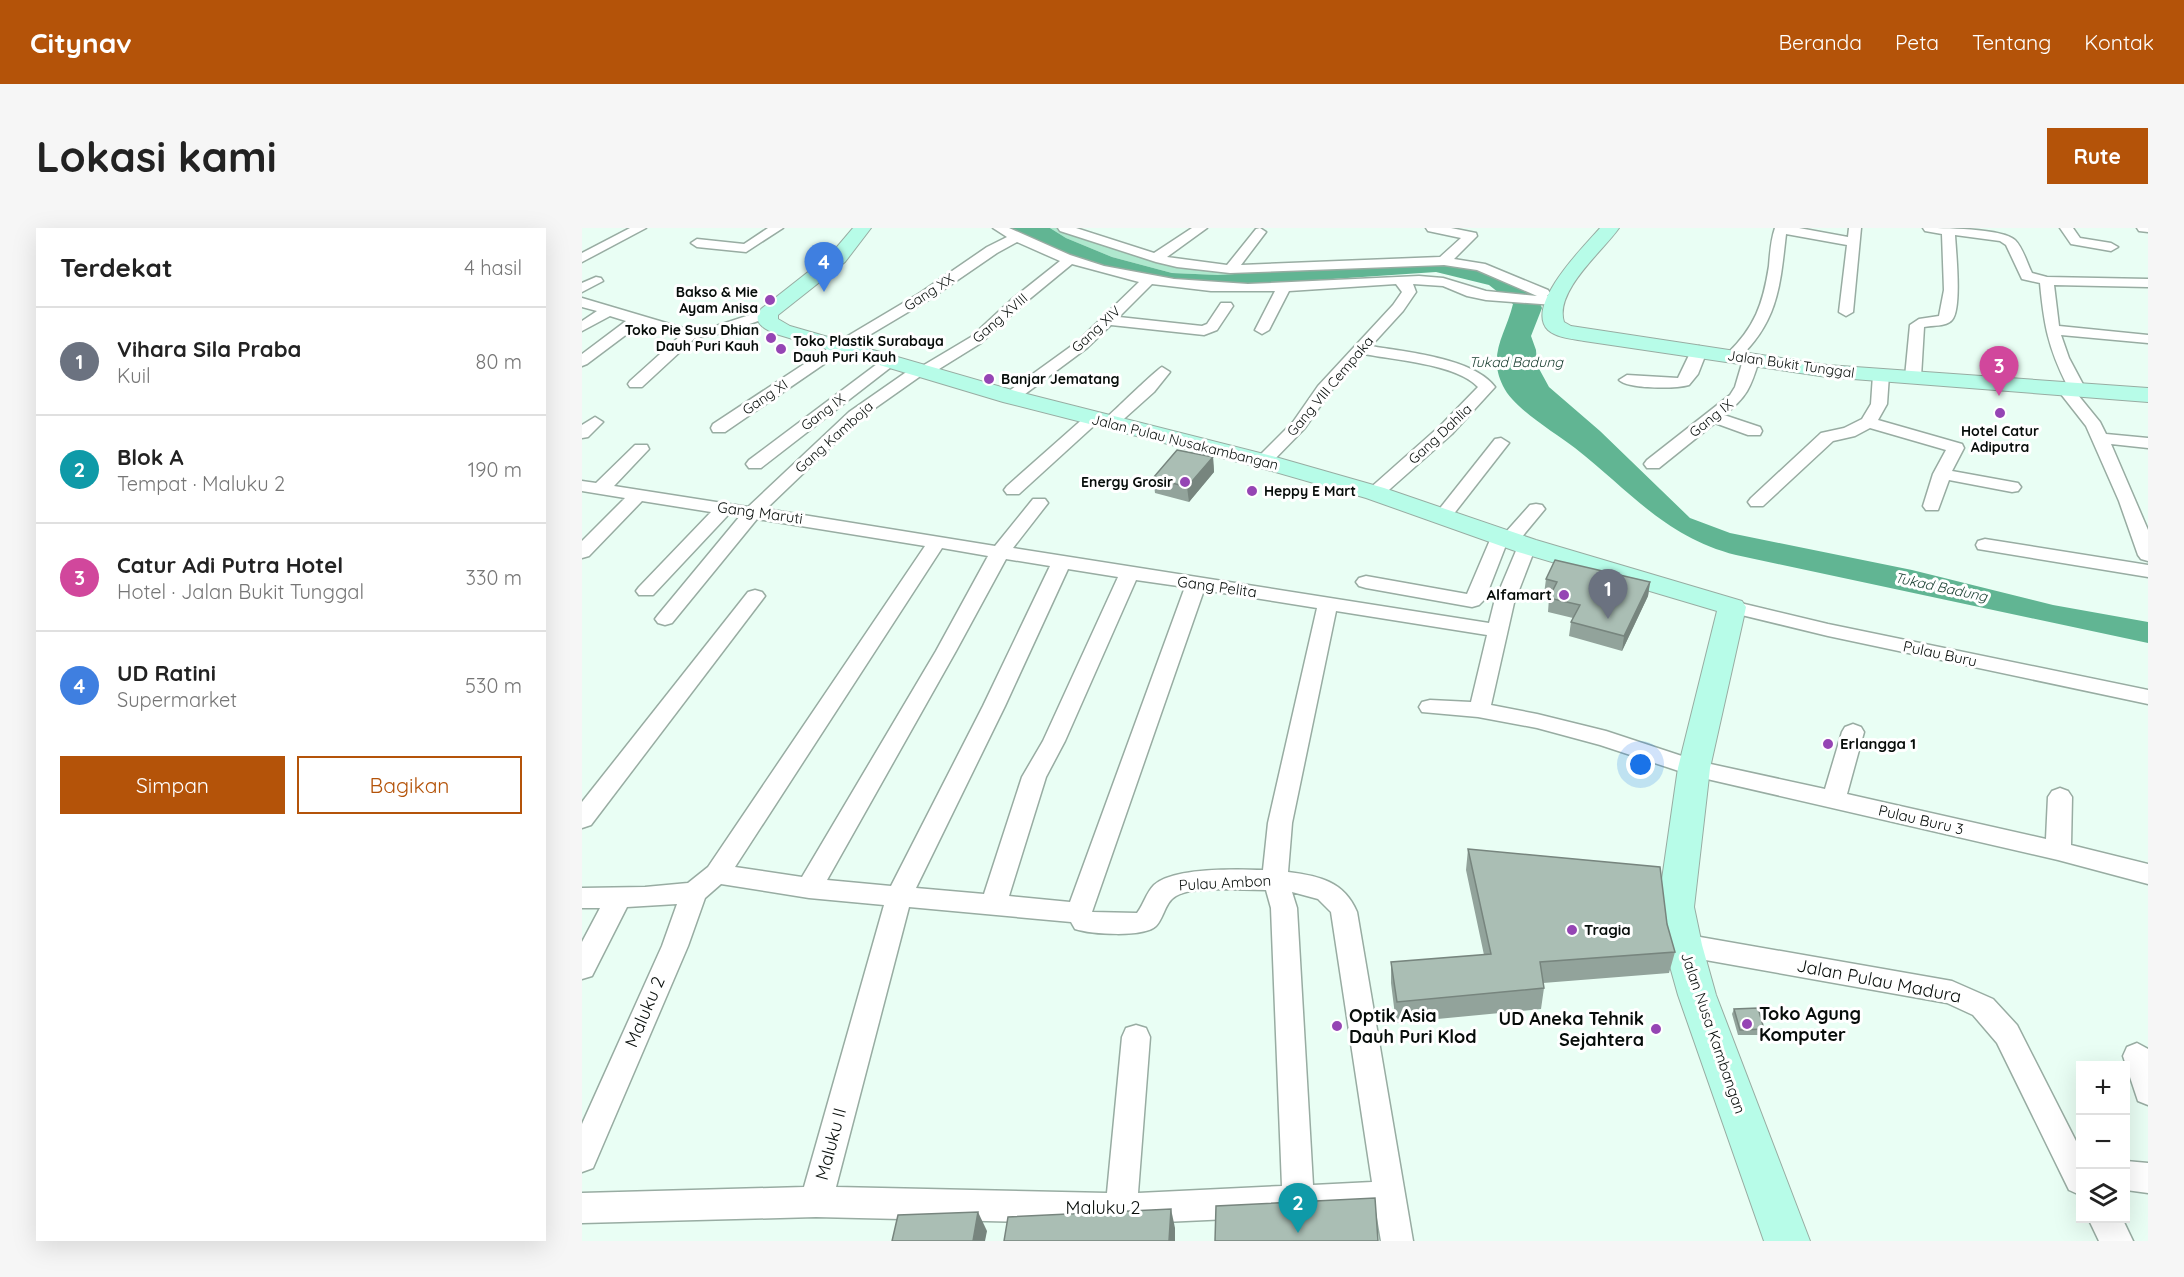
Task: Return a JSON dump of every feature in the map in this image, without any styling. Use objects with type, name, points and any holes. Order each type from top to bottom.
[{"type":"street","points":[[582,258],[640,228]]},
{"type":"street","points":[[697,243],[744,248],[777,228]]},
{"type":"street","points":[[730,342],[768,318],[838,258],[862,228]]},
{"type":"street","points":[[999,228],[1070,260],[1188,286],[1284,287],[1439,281],[1470,292],[1494,296],[1551,299]]},
{"type":"street","points":[[1156,258],[1201,228]]},
{"type":"street","points":[[1432,228],[1471,236],[1444,261]]},
{"type":"street","points":[[1551,299],[1610,228]]},
{"type":"street","points":[[1929,228],[2006,239],[2011,243],[2027,276],[2049,280],[2148,283]]},
{"type":"street","points":[[2066,228],[2076,241],[2111,247]]},
{"type":"street","points":[[2143,228],[2148,228]]},
{"type":"street","points":[[1073,229],[1136,253],[1230,269],[1444,261],[1480,267],[1551,299]]},
{"type":"street","points":[[1912,377],[1917,325],[1946,318],[1952,290],[1948,229]]},
{"type":"street","points":[[1741,358],[1761,322],[1773,284],[1780,230],[1854,235],[1846,312]]},
{"type":"street","points":[[1230,269],[1260,232]]},
{"type":"street","name":"Gang XX","points":[[841,346],[925,296],[992,250],[1016,237]]},
{"type":"street","points":[[1136,253],[1152,243]]},
{"type":"street","name":"Gang XVIII","points":[[923,370],[976,340],[1016,303],[1070,260]]},
{"type":"street","name":"Gang XIV","points":[[1011,397],[1082,345],[1149,279]]},
{"type":"street","points":[[2049,280],[2052,330],[2071,389],[2094,424],[2128,501],[2148,555]]},
{"type":"street","points":[[582,288],[596,281]]},
{"type":"street","name":"Gang VIII Cempaka","points":[[1263,462],[1299,425],[1324,389],[1408,293],[1408,287],[1401,282]]},
{"type":"street","points":[[1262,330],[1284,287]]},
{"type":"street","name":"Jalan Bukit Tunggal","points":[[1551,299],[1552,322],[1559,328],[1584,335],[1827,371],[2148,395]]},
{"type":"street","points":[[582,302],[690,334],[768,318]]},
{"type":"street","points":[[1107,320],[1204,331],[1212,327],[1226,306]]},
{"type":"street","points":[[582,327],[609,310]]},
{"type":"street","name":"Jalan Pulau Nusakambangan","points":[[768,318],[783,330],[1011,397],[1375,493],[1512,541],[1732,607]]},
{"type":"street","points":[[582,361],[637,320]]},
{"type":"street","points":[[2052,330],[2148,330]]},
{"type":"street","points":[[636,384],[690,334]]},
{"type":"street","name":"Gang XI","points":[[719,428],[841,346]]},
{"type":"street","name":"Gang Dahlia","points":[[1360,350],[1420,360],[1471,374],[1482,380],[1486,390],[1375,493]]},
{"type":"street","points":[[1627,380],[1683,382],[1690,374],[1699,351]]},
{"type":"street","name":"Gang IX","points":[[1653,464],[1740,393],[1741,358]]},
{"type":"street","name":"Gang IX","points":[[755,464],[890,361]]},
{"type":"street","name":"Gang Kamboja","points":[[665,619],[754,511],[855,415],[891,387],[923,370]]},
{"type":"street","points":[[1013,490],[1101,421],[1148,389],[1162,372]]},
{"type":"street","points":[[1757,502],[1827,437],[1849,432],[1868,422],[1879,404],[1881,375]]},
{"type":"street","points":[[1713,417],[1754,431]]},
{"type":"street","points":[[1868,422],[1956,448],[1942,474],[1932,506]]},
{"type":"street","points":[[2100,438],[2148,442]]},
{"type":"street","points":[[1443,516],[1501,443]]},
{"type":"street","points":[[591,487],[640,449]]},
{"type":"street","points":[[1942,474],[2012,487]]},
{"type":"street","name":"Gang Maruti","points":[[591,487],[754,511],[938,542]]},
{"type":"street","points":[[582,552],[638,495]]},
{"type":"street","points":[[2128,501],[2148,504]]},
{"type":"street","points":[[809,888],[946,651],[1000,552],[1039,503]]},
{"type":"street","points":[[646,591],[725,507]]},
{"type":"street","points":[[1366,582],[1472,601],[1536,509]]},
{"type":"street","points":[[1478,710],[1487,683],[1504,603],[1512,541]]},
{"type":"street","points":[[582,898],[645,897],[694,892],[717,874],[938,542]]},
{"type":"street","name":"Gang Pelita","points":[[938,542],[1129,574],[1497,630]]},
{"type":"street","points":[[1985,545],[2148,571]]},
{"type":"street","name":"Maluku II","points":[[816,1202],[899,896],[994,706],[1061,562]]},
{"type":"street","points":[[993,904],[1034,777],[1054,741],[1129,574]]},
{"type":"street","points":[[1079,913],[1196,584]]},
{"type":"street","points":[[582,819],[755,596]]},
{"type":"street","points":[[1298,1201],[1284,908],[1276,880],[1275,863],[1280,823],[1328,603]]},
{"type":"street","name":"Pulau Buru","points":[[1732,607],[1828,630],[2148,697]]},
{"type":"street","name":"Jalan Nusa Kambangan","points":[[1732,607],[1694,768],[1676,907],[1683,945],[1697,995],[1787,1241]]},
{"type":"street","name":"Pulau Buru 3","points":[[1430,707],[1478,710],[1537,721],[1594,736],[1694,768],[2058,851],[2148,874]]},
{"type":"street","points":[[1834,800],[1853,732]]},
{"type":"street","points":[[2058,851],[2060,797]]},
{"type":"street","name":"Pulau Ambon","points":[[717,874],[809,888],[1079,913],[1084,921],[1141,923],[1150,917],[1162,892],[1170,887],[1209,881],[1276,880],[1322,889],[1339,901],[1344,912],[1397,1241]]},
{"type":"street","name":"Maluku 2","points":[[582,1158],[675,946],[694,892]]},
{"type":"street","points":[[582,968],[618,897]]},
{"type":"street","name":"Jalan Pulau Madura","points":[[1683,945],[1952,992],[1970,998],[1983,1007],[2007,1034],[2076,1169]]},
{"type":"street","points":[[1121,1209],[1136,1037]]},
{"type":"street","points":[[2137,1056],[2148,1092]]},
{"type":"street","points":[[2130,1176],[2148,1178]]},
{"type":"street","name":"Maluku 2","points":[[816,1202],[1121,1209],[1389,1197]]},
{"type":"street","points":[[582,1208],[816,1202]]},
{"type":"street","points":[[2107,1223],[2117,1241]]},
{"type":"shaded area","points":[[1050,228],[1062,228],[1203,268],[1417,263],[1218,275],[1172,273],[1112,257],[1066,238]]},
{"type":"water","name":"Tukad Badung","points":[[1004,228],[1050,228],[1066,238],[1112,257],[1172,273],[1218,275],[1417,263],[1463,265],[1482,269],[1537,296],[1542,308],[1531,336],[1536,350],[1537,365],[1549,387],[1600,431],[1690,518],[1730,533],[1912,570],[2053,605],[2148,622],[2148,643],[1736,555],[1689,537],[1650,511],[1575,448],[1525,412],[1508,395],[1499,375],[1497,354],[1513,304],[1489,285],[1436,272],[1246,285],[1185,284],[1094,265]]},
{"type":"building","points":[[1177,450],[1213,457],[1187,487],[1153,478]]},
{"type":"building","points":[[1555,560],[1650,582],[1624,636],[1571,622],[1580,605],[1549,598],[1557,582],[1546,579]]},
{"type":"building","name":"Tragia","points":[[1468,849],[1660,867],[1667,924],[1675,952],[1540,962],[1544,988],[1397,1002],[1391,962],[1491,954]]},
{"type":"building","name":"Toko Agung Komputer","points":[[1758,1008],[1764,1029],[1740,1030],[1734,1009]]},
{"type":"building","points":[[1375,1198],[1378,1241],[1215,1241],[1216,1206]]},
{"type":"building","points":[[1171,1209],[1169,1241],[1004,1241],[1008,1217]]},
{"type":"building","points":[[978,1212],[973,1241],[892,1241],[898,1215]]},
{"type":"place","name":"UD Ratini","points":[[824,292]]},
{"type":"place","name":"Bakso & Mie Ayam Anisa","points":[[770,300]]},
{"type":"place","name":"Toko Pie Susu Dhian Dauh Puri Kauh","points":[[771,338]]},
{"type":"place","name":"Toko Plastik Surabaya Dauh Puri Kauh","points":[[781,349]]},
{"type":"place","name":"Banjar Jematang","points":[[989,379]]},
{"type":"place","name":"Catur Adi Putra Hotel","points":[[1999,396]]},
{"type":"place","name":"Hotel Catur Adiputra","points":[[2000,413]]},
{"type":"place","name":"Energy Grosir","points":[[1185,482]]},
{"type":"place","name":"Heppy E Mart","points":[[1252,491]]},
{"type":"place","name":"Alfamart","points":[[1564,595]]},
{"type":"place","name":"Vihara Sila Praba","points":[[1608,619]]},
{"type":"place","name":"Erlangga 1","points":[[1828,744]]},
{"type":"place","name":"Tragia","points":[[1572,930]]},
{"type":"place","name":"Toko Agung Komputer","points":[[1747,1024]]},
{"type":"place","name":"Optik Asia Dauh Puri Klod","points":[[1337,1026]]},
{"type":"place","name":"UD Aneka Tehnik Sejahtera","points":[[1656,1029]]},
{"type":"place","name":"Blok A","points":[[1298,1233]]}]
